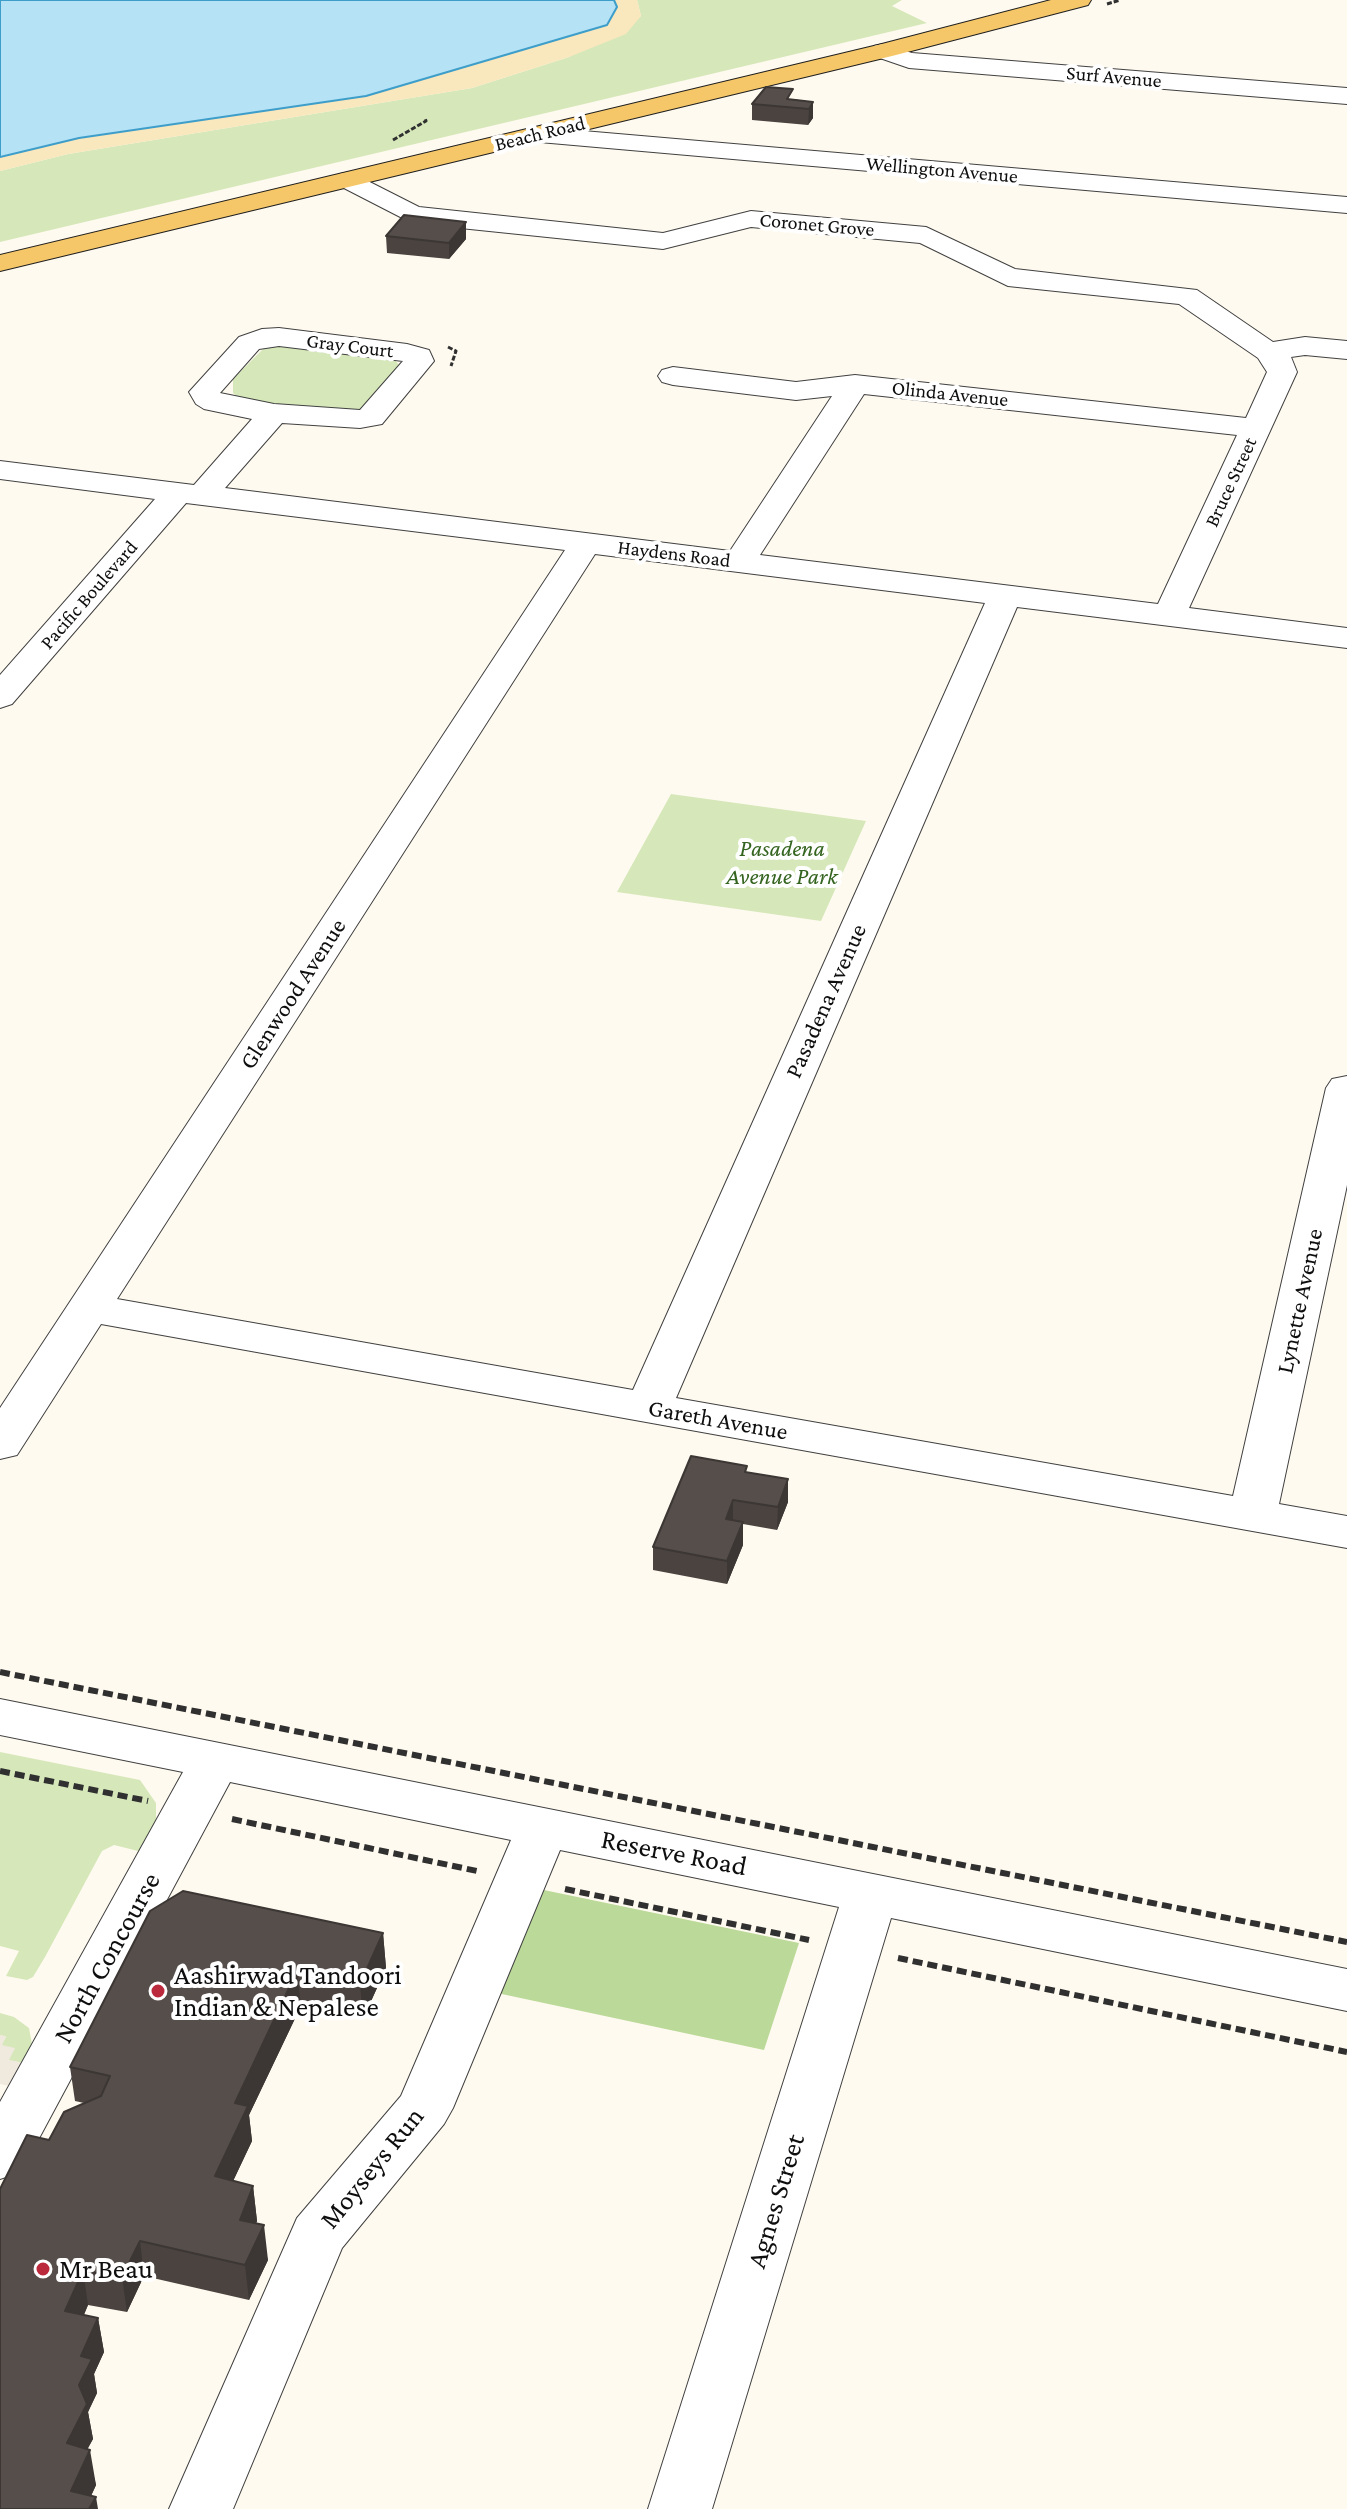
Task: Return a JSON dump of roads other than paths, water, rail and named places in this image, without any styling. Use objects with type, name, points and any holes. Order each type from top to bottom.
[{"type":"main road","name":"Beach Road","points":[[0,263],[883,51],[1079,0]]},
{"type":"street","name":"Surf Avenue","points":[[883,51],[909,60],[1347,96]]},
{"type":"street","name":"Wellington Avenue","points":[[537,135],[1347,205]]},
{"type":"street","name":"Coronet Grove","points":[[350,180],[412,215],[663,241],[751,219],[926,235],[1008,277],[1187,296],[1268,352]]},
{"type":"street","name":"Gray Court","points":[[279,337],[418,356],[419,361],[371,417],[339,419],[274,413],[215,403],[204,392],[249,343],[279,337]]},
{"type":"street","points":[[1268,352],[1305,346],[1347,350]]},
{"type":"street","name":"Bruce Street","points":[[1169,616],[1282,372],[1279,362],[1268,352]]},
{"type":"street","name":"Olinda Avenue","points":[[673,376],[796,391],[855,384],[1256,428]]},
{"type":"street","points":[[739,562],[855,384]]},
{"type":"street","points":[[190,494],[274,413]]},
{"type":"street","name":"Haydens Road","points":[[0,470],[1347,638]]},
{"type":"street","name":"Pacific Boulevard","points":[[0,697],[190,494]]},
{"type":"street","name":"Glenwood Avenue","points":[[0,1444],[586,543]]},
{"type":"street","name":"Pasadena Avenue","points":[[648,1408],[1005,596]]},
{"type":"street","name":"Lynette Avenue","points":[[1253,1515],[1347,1088]]},
{"type":"street","name":"Gareth Avenue","points":[[89,1308],[1347,1532]]},
{"type":"street","name":"Reserve Road","points":[[0,1717],[1347,1990]]},
{"type":"street","name":"North Concourse","points":[[0,2156],[215,1761]]},
{"type":"street","name":"Moyseys Run","points":[[201,2509],[318,2235],[424,2108],[543,1827]]},
{"type":"street","name":"Agnes Street","points":[[680,2509],[871,1893]]},
{"type":"water","points":[[0,0],[614,0],[617,7],[607,25],[366,96],[79,138],[0,157]]},
{"type":"place","name":"Aashirwad Tandoori Indian & Nepalese","points":[[158,1991]]},
{"type":"place","name":"Mr Beau","points":[[43,2269]]},
{"type":"park label","name":"Pasadena Avenue Park","points":[[782,863]]}]
